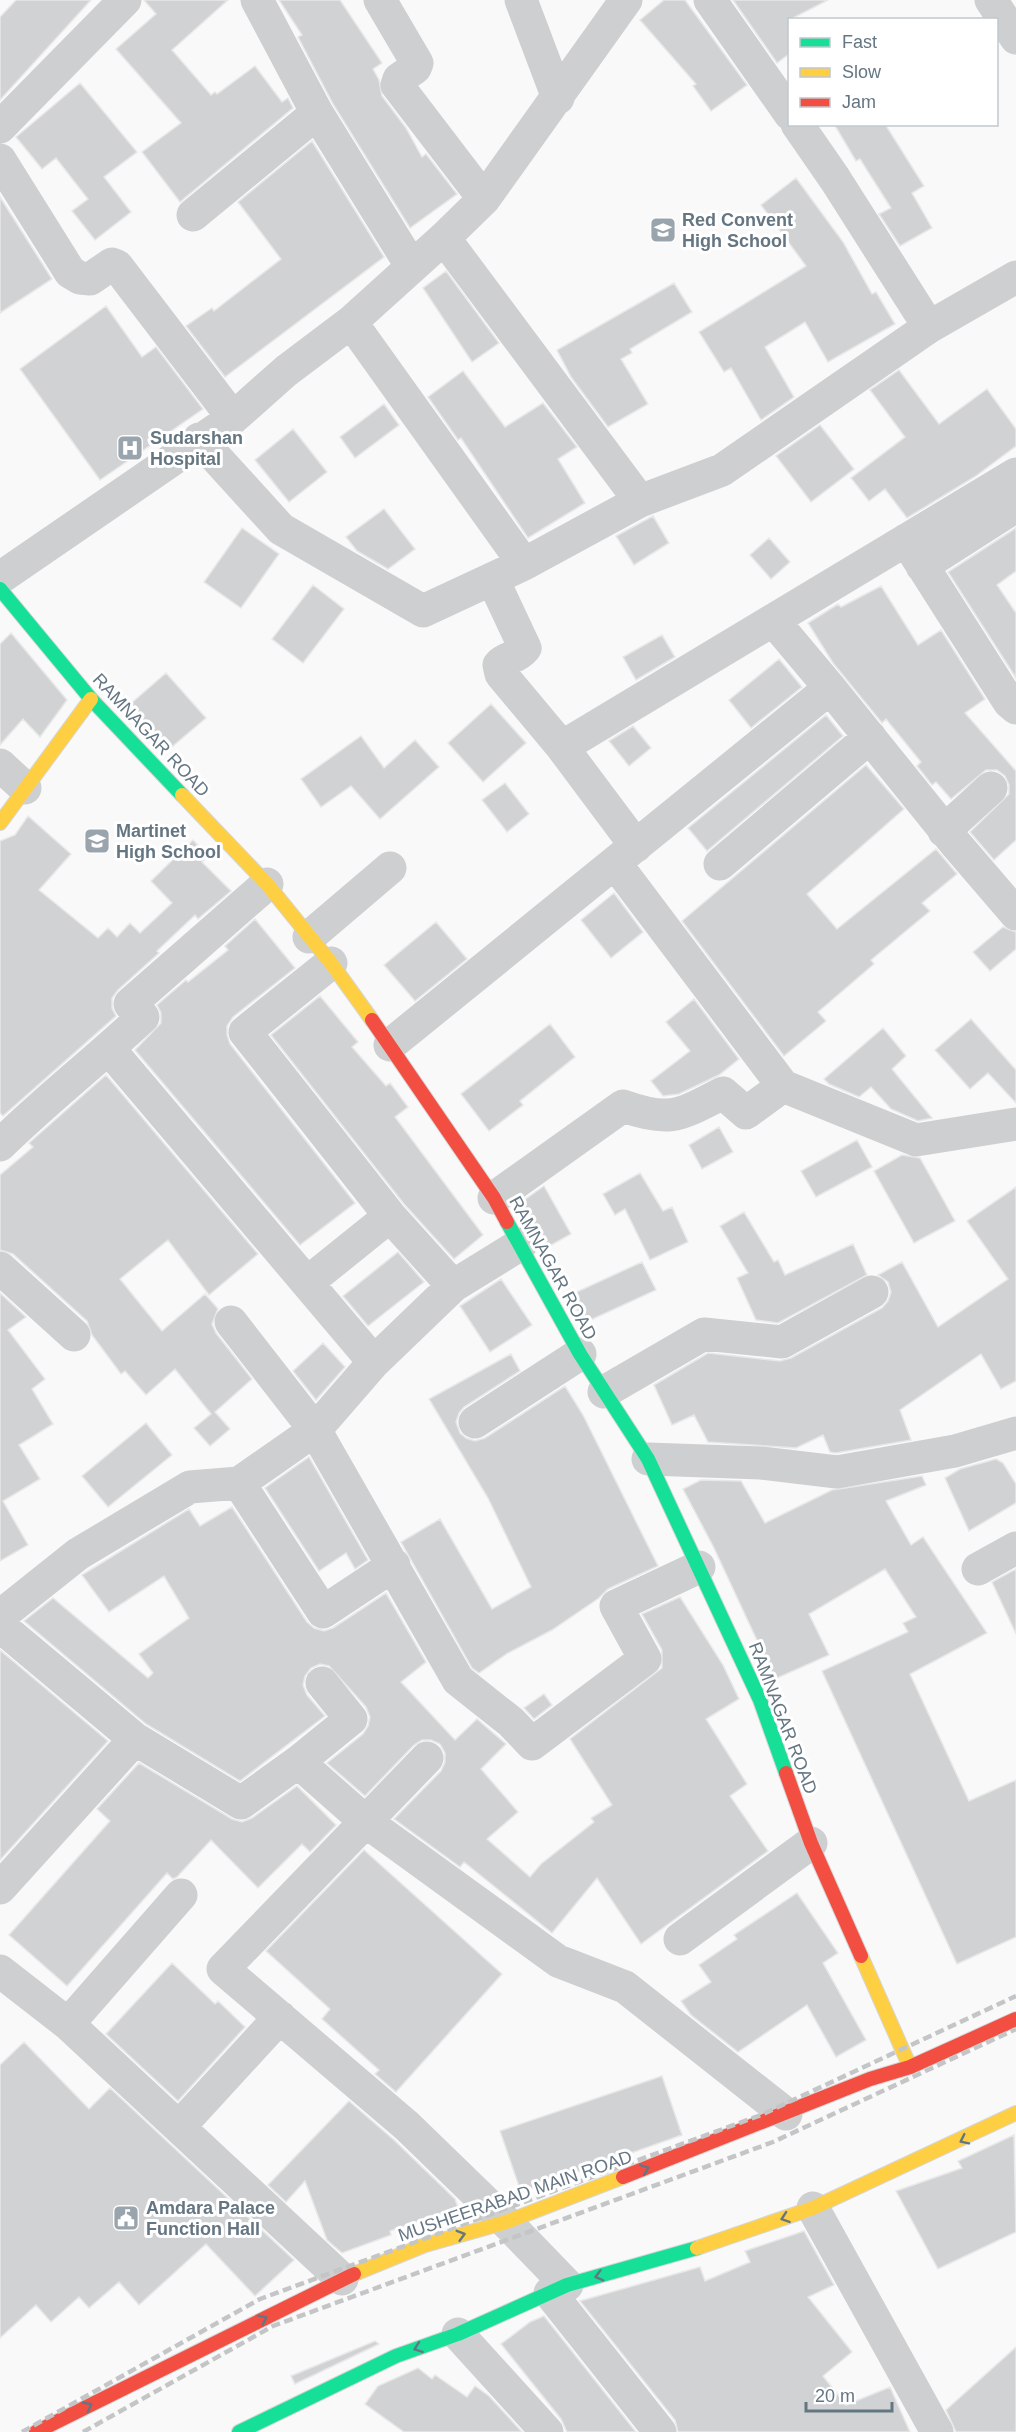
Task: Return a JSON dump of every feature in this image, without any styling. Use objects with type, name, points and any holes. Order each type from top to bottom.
[{"type":"main road","name":"RAMNAGAR ROAD","points":[[0,589],[91,699],[267,884],[330,963],[390,1045],[494,1198],[580,1354],[648,1459],[760,1700],[811,1843],[910,2067]]},
{"type":"main road","points":[[0,823],[91,699]]},
{"type":"main road","name":"MUSHEERABAD MAIN ROAD","points":[[36,2432],[342,2279],[425,2245],[506,2222],[786,2114],[870,2079],[910,2067],[1016,2019]]},
{"type":"main road","points":[[239,2432],[276,2423],[396,2356],[458,2334],[558,2289],[664,2259],[813,2208],[1016,2113]]},
{"type":"street","points":[[0,127],[125,0]]},
{"type":"street","points":[[257,0],[317,113],[412,267]]},
{"type":"street","points":[[380,0],[417,63],[416,68],[399,79],[397,85],[484,199]]},
{"type":"street","points":[[521,0],[558,98]]},
{"type":"street","points":[[592,0],[602,33]]},
{"type":"street","points":[[0,578],[233,418],[285,370],[351,322],[444,238],[484,199],[626,0]]},
{"type":"street","points":[[710,0],[788,113]]},
{"type":"street","points":[[991,0],[1016,38]]},
{"type":"street","points":[[193,215],[317,113]]},
{"type":"street","points":[[798,126],[929,327]]},
{"type":"street","points":[[0,160],[70,272],[80,278],[90,279],[112,264],[117,266],[233,418]]},
{"type":"street","points":[[444,238],[640,501]]},
{"type":"street","points":[[200,439],[281,529],[423,611],[493,580],[640,501],[722,470],[929,327],[1016,277]]},
{"type":"street","points":[[351,322],[524,564]]},
{"type":"street","points":[[914,553],[1016,474]]},
{"type":"street","points":[[562,747],[772,620],[1016,506]]},
{"type":"street","points":[[914,553],[1009,702],[1016,708]]},
{"type":"street","points":[[493,580],[525,648],[518,657],[502,661],[499,665],[501,674],[562,747],[626,855],[783,1086],[916,1140],[1016,1124]]},
{"type":"street","points":[[772,620],[1016,914]]},
{"type":"street","points":[[390,1045],[830,688]]},
{"type":"street","points":[[720,864],[870,737]]},
{"type":"street","points":[[0,765],[25,788]]},
{"type":"street","points":[[945,831],[991,788]]},
{"type":"street","points":[[309,937],[390,868]]},
{"type":"street","points":[[0,1145],[46,1100],[109,1049],[143,1017],[130,1004],[267,884]]},
{"type":"street","points":[[330,963],[246,1032],[390,1216],[453,1286]]},
{"type":"street","points":[[109,1049],[374,1362]]},
{"type":"street","points":[[494,1198],[623,1106],[645,1114],[678,1115],[723,1093],[746,1113],[783,1086]]},
{"type":"street","points":[[308,1282],[390,1216]]},
{"type":"street","points":[[0,1616],[78,1554],[190,1487],[239,1483],[315,1430],[374,1362],[453,1286],[521,1244]]},
{"type":"street","points":[[0,1268],[74,1335]]},
{"type":"street","points":[[604,1392],[704,1334],[782,1342],[872,1292]]},
{"type":"street","points":[[231,1322],[315,1430],[458,1680],[511,1722],[532,1744],[645,1659],[616,1606],[699,1567]]},
{"type":"street","points":[[475,1422],[580,1354]]},
{"type":"street","points":[[648,1459],[761,1463],[837,1472],[955,1451],[1016,1433]]},
{"type":"street","points":[[239,1483],[323,1612],[394,1565]]},
{"type":"street","points":[[978,1569],[1016,1548]]},
{"type":"street","points":[[0,1626],[135,1739],[241,1803],[298,1762],[351,1719],[322,1683]]},
{"type":"street","points":[[0,1888],[135,1739]]},
{"type":"street","points":[[427,1758],[223,1969],[407,2126],[506,2222],[558,2289],[660,2432]]},
{"type":"street","points":[[298,1762],[365,1821],[558,1961],[626,1987],[786,2114]]},
{"type":"street","points":[[680,1939],[811,1843]]},
{"type":"street","points":[[68,2024],[182,1895]]},
{"type":"street","points":[[0,1971],[68,2024],[342,2279]]},
{"type":"street","points":[[179,2127],[280,2017]]},
{"type":"street","points":[[813,2208],[937,2432]]},
{"type":"street","points":[[458,2334],[546,2432]]},
{"type":"building","points":[[16,0],[91,0],[0,100],[0,17]]},
{"type":"building","points":[[144,0],[228,0],[172,50],[211,95],[215,92],[217,94],[255,66],[282,102],[288,98],[293,108],[180,202],[142,152],[181,123],[116,49],[156,14]]},
{"type":"building","points":[[279,0],[340,0],[382,63],[373,69],[379,80],[382,96],[406,128],[422,157],[426,154],[457,194],[410,228],[333,104],[298,37],[302,35]]},
{"type":"building","points":[[664,0],[685,0],[747,85],[711,111],[693,86],[696,84],[640,20]]},
{"type":"building","points":[[733,0],[828,0],[793,18],[788,18],[788,55],[777,63]]},
{"type":"building","points":[[80,83],[137,152],[104,177],[131,212],[95,240],[72,211],[88,199],[56,158],[42,169],[16,137]]},
{"type":"building","points":[[835,126],[886,126],[924,186],[912,193],[932,228],[900,246],[879,214],[891,208],[860,159],[856,161]]},
{"type":"building","points":[[312,141],[384,257],[225,377],[186,326],[212,308],[214,311],[281,259],[238,202]]},
{"type":"building","points":[[796,178],[843,242],[872,294],[876,292],[895,324],[828,362],[805,322],[765,347],[794,397],[761,420],[731,368],[724,372],[699,332],[806,266],[761,205]]},
{"type":"building","points":[[0,197],[52,279],[0,313]]},
{"type":"building","points":[[446,271],[499,343],[472,362],[423,288]]},
{"type":"building","points":[[674,283],[692,312],[630,349],[632,353],[621,359],[648,404],[608,427],[571,377],[557,350]]},
{"type":"building","points":[[106,306],[142,357],[156,347],[203,409],[100,480],[20,369]]},
{"type":"building","points":[[899,370],[939,424],[987,389],[1016,429],[1016,446],[976,476],[907,518],[885,489],[869,501],[851,478],[905,437],[870,390]]},
{"type":"building","points":[[463,371],[505,427],[543,403],[577,447],[558,459],[585,503],[528,538],[461,438],[458,440],[428,397]]},
{"type":"building","points":[[384,404],[399,425],[355,458],[340,437]]},
{"type":"building","points":[[820,425],[854,469],[811,502],[776,456]]},
{"type":"building","points":[[293,429],[327,472],[289,502],[255,460]]},
{"type":"building","points":[[384,509],[415,549],[388,569],[357,551],[346,537]]},
{"type":"building","points":[[653,516],[669,543],[634,565],[616,536]]},
{"type":"building","points":[[242,528],[279,554],[241,608],[204,582]]},
{"type":"building","points":[[1016,528],[1016,571],[997,585],[1016,613],[1016,678],[948,572]]},
{"type":"building","points":[[769,538],[790,562],[771,579],[750,555]]},
{"type":"building","points":[[313,585],[344,609],[303,663],[272,639]]},
{"type":"building","points":[[881,586],[918,645],[941,630],[985,699],[965,713],[1016,771],[1016,840],[994,860],[970,832],[1009,794],[1009,785],[1005,776],[997,770],[986,770],[951,799],[936,782],[932,785],[917,766],[921,762],[886,719],[882,723],[833,663],[808,623],[838,604],[841,607]]},
{"type":"building","points":[[11,633],[67,700],[40,737],[23,719],[0,745],[0,644]]},
{"type":"building","points":[[662,635],[675,657],[636,680],[623,657]]},
{"type":"building","points":[[779,659],[802,687],[751,728],[729,700]]},
{"type":"building","points":[[166,673],[206,718],[167,751],[128,706]]},
{"type":"building","points":[[491,704],[526,743],[483,782],[448,743]]},
{"type":"building","points":[[826,715],[843,736],[707,851],[688,828]]},
{"type":"building","points":[[633,726],[651,748],[629,766],[609,741]]},
{"type":"building","points":[[361,736],[384,768],[415,740],[439,767],[380,819],[351,786],[321,807],[301,779]]},
{"type":"building","points":[[866,765],[904,809],[807,894],[837,929],[936,849],[957,874],[922,903],[930,911],[871,960],[874,964],[818,1012],[826,1021],[784,1056],[682,921]]},
{"type":"building","points":[[505,783],[529,814],[507,832],[482,800]]},
{"type":"building","points":[[28,816],[71,854],[39,890],[98,938],[108,928],[117,937],[130,923],[140,933],[172,903],[151,881],[193,840],[208,856],[202,862],[231,891],[198,919],[195,915],[157,951],[159,953],[112,998],[112,1008],[116,1016],[3,1116],[0,1113],[0,841],[15,835]]},
{"type":"building","points":[[614,893],[643,932],[611,958],[581,920]]},
{"type":"building","points":[[255,919],[295,968],[233,1017],[227,1026],[230,1044],[355,1203],[300,1245],[135,1050],[161,1023],[161,1013],[157,1005],[186,980],[188,982],[228,950],[225,946]]},
{"type":"building","points":[[436,922],[467,959],[415,1001],[384,965]]},
{"type":"building","points":[[1003,927],[1016,932],[1016,949],[990,971],[973,952]]},
{"type":"building","points":[[320,996],[358,1042],[352,1047],[386,1086],[390,1083],[408,1107],[395,1117],[483,1235],[454,1259],[404,1204],[271,1035]]},
{"type":"building","points":[[694,999],[739,1059],[719,1075],[679,1094],[663,1096],[651,1081],[690,1051],[666,1022]]},
{"type":"building","points":[[971,1019],[1016,1070],[1016,1103],[988,1073],[970,1089],[935,1050]]},
{"type":"building","points":[[550,1024],[575,1057],[520,1101],[523,1105],[489,1131],[461,1094]]},
{"type":"building","points":[[883,1028],[906,1056],[892,1069],[932,1118],[918,1121],[891,1109],[871,1087],[859,1097],[829,1084],[824,1079]]},
{"type":"building","points":[[106,1075],[258,1254],[209,1295],[168,1240],[120,1279],[162,1331],[205,1294],[218,1309],[212,1324],[216,1333],[252,1379],[215,1412],[230,1429],[210,1446],[194,1428],[211,1414],[175,1369],[146,1395],[125,1371],[121,1374],[92,1335],[87,1321],[13,1254],[0,1250],[0,1175],[33,1147],[29,1143]]},
{"type":"building","points":[[719,1127],[733,1152],[702,1169],[689,1145]]},
{"type":"building","points":[[857,1140],[872,1167],[816,1197],[801,1171]]},
{"type":"building","points":[[902,1155],[920,1158],[955,1221],[914,1243],[874,1171]]},
{"type":"building","points":[[640,1173],[663,1211],[672,1207],[688,1242],[650,1260],[625,1209],[615,1215],[603,1194]]},
{"type":"building","points":[[544,1186],[571,1234],[546,1248],[520,1203]]},
{"type":"building","points":[[1016,1187],[1016,1381],[1001,1389],[981,1354],[900,1410],[911,1440],[836,1453],[830,1452],[823,1435],[796,1448],[708,1442],[694,1415],[672,1425],[654,1385],[708,1353],[780,1361],[791,1358],[882,1308],[891,1292],[888,1282],[878,1275],[902,1262],[938,1327],[1008,1279],[967,1221]]},
{"type":"building","points":[[744,1212],[774,1262],[778,1260],[785,1275],[853,1244],[867,1275],[778,1323],[756,1320],[737,1278],[748,1273],[720,1226]]},
{"type":"building","points":[[398,1252],[424,1282],[368,1326],[343,1296]]},
{"type":"building","points":[[642,1262],[656,1290],[584,1323],[570,1295]]},
{"type":"building","points":[[501,1279],[532,1325],[490,1352],[460,1306]]},
{"type":"building","points":[[0,1293],[26,1317],[8,1330],[45,1379],[32,1389],[53,1424],[19,1445],[40,1479],[3,1501],[28,1545],[0,1561]]},
{"type":"building","points":[[323,1343],[345,1367],[316,1400],[293,1371]]},
{"type":"building","points":[[511,1354],[520,1371],[464,1407],[456,1422],[460,1433],[475,1441],[485,1438],[565,1386],[583,1415],[658,1566],[608,1589],[599,1598],[552,1630],[508,1653],[479,1673],[472,1668],[401,1542],[440,1519],[492,1609],[531,1587],[488,1498],[429,1399]]},
{"type":"building","points":[[146,1423],[172,1455],[108,1507],[82,1476]]},
{"type":"building","points":[[309,1457],[368,1560],[355,1569],[346,1553],[319,1571],[265,1488]]},
{"type":"building","points":[[996,1459],[1003,1463],[1016,1484],[1016,1503],[969,1531],[945,1478],[960,1469]]},
{"type":"building","points":[[922,1476],[926,1485],[886,1501],[911,1545],[923,1537],[987,1633],[910,1674],[969,1801],[1016,1780],[1016,1937],[957,1964],[822,1671],[908,1632],[903,1623],[916,1617],[885,1569],[809,1614],[829,1655],[775,1679],[714,1548],[683,1489],[701,1480],[741,1481],[765,1523],[832,1490]]},
{"type":"building","points":[[232,1507],[307,1622],[314,1628],[324,1631],[333,1628],[386,1593],[426,1662],[401,1682],[455,1740],[477,1719],[506,1744],[481,1769],[518,1812],[487,1839],[530,1877],[541,1864],[594,1822],[591,1818],[612,1805],[570,1739],[662,1668],[662,1650],[642,1614],[680,1597],[723,1665],[739,1699],[706,1719],[747,1784],[730,1796],[768,1851],[641,1944],[597,1878],[552,1933],[464,1862],[460,1867],[394,1819],[441,1771],[445,1762],[445,1753],[440,1744],[431,1740],[422,1740],[414,1745],[365,1796],[327,1763],[363,1734],[370,1717],[366,1707],[329,1666],[320,1664],[311,1668],[305,1676],[303,1685],[307,1695],[325,1716],[240,1781],[146,1724],[24,1621],[53,1598],[148,1678],[153,1673],[139,1654],[189,1618],[164,1576],[109,1612],[82,1575],[189,1509],[200,1526]]},
{"type":"building","points":[[1016,1569],[1016,1634],[992,1582]]},
{"type":"building","points":[[0,1650],[108,1741],[0,1860]]},
{"type":"building","points":[[544,1694],[552,1705],[534,1719],[524,1708]]},
{"type":"building","points":[[139,1763],[232,1819],[242,1822],[252,1818],[297,1786],[336,1825],[310,1852],[302,1844],[258,1888],[211,1840],[177,1877],[173,1879],[167,1873],[67,1986],[9,1935],[110,1821],[97,1809]]},
{"type":"building","points":[[364,1850],[502,1974],[396,2092],[375,2074],[379,2070],[322,2019],[330,2009],[266,1951]]},
{"type":"building","points":[[797,1893],[838,1953],[823,1963],[866,2040],[836,2057],[807,2005],[738,2052],[691,2015],[681,2001],[711,1982],[699,1965],[737,1939],[734,1935]]},
{"type":"building","points":[[172,1963],[215,2004],[218,2001],[245,2027],[178,2101],[106,2034]]},
{"type":"building","points":[[24,2042],[89,2109],[110,2088],[294,2260],[255,2296],[206,2244],[139,2305],[119,2282],[89,2308],[79,2297],[51,2322],[36,2305],[0,2338],[0,2065]]},
{"type":"building","points":[[662,2076],[682,2135],[521,2192],[500,2131]]},
{"type":"building","points":[[349,2101],[394,2140],[455,2199],[458,2207],[390,2231],[391,2235],[342,2253],[327,2240],[305,2181],[286,2202],[268,2185]]},
{"type":"building","points":[[1014,2135],[1016,2232],[938,2269],[896,2191],[962,2168],[958,2161]]},
{"type":"building","points":[[804,2231],[834,2285],[808,2297],[852,2352],[823,2376],[846,2405],[890,2387],[910,2432],[678,2432],[675,2420],[580,2301],[700,2267],[705,2281],[750,2262],[745,2251]]},
{"type":"building","points":[[544,2316],[636,2432],[567,2432],[561,2419],[501,2344],[530,2322]]},
{"type":"building","points":[[375,2341],[379,2344],[295,2384],[291,2376]]},
{"type":"building","points":[[1016,2347],[1016,2432],[956,2432],[946,2410]]},
{"type":"building","points":[[418,2368],[432,2379],[435,2375],[467,2397],[475,2386],[489,2396],[522,2432],[404,2432],[365,2404],[378,2386]]},
{"type":"railway","points":[[22,2432],[260,2299],[761,2115],[1016,1996]]},
{"type":"railway","points":[[83,2432],[273,2326],[773,2142],[1016,2029]]},
{"type":"traffic: fast","points":[[0,589],[91,699],[182,795]]},
{"type":"traffic: fast","points":[[507,1222],[580,1354],[648,1459],[760,1700],[786,1773]]},
{"type":"traffic: fast","points":[[239,2432],[396,2356],[458,2334],[567,2285],[697,2248]]},
{"type":"traffic: slow","points":[[0,823],[91,699]]},
{"type":"traffic: slow","points":[[182,795],[267,884],[331,963],[372,1020]]},
{"type":"traffic: slow","points":[[861,1956],[910,2067]]},
{"type":"traffic: slow","points":[[697,2248],[813,2208],[1016,2113]]},
{"type":"traffic: slow","points":[[354,2274],[425,2245],[506,2222],[623,2177]]},
{"type":"traffic: jam","points":[[372,1020],[494,1198],[507,1222]]},
{"type":"traffic: jam","points":[[786,1773],[811,1843],[861,1956]]},
{"type":"traffic: jam","points":[[623,2177],[870,2079],[910,2067],[1016,2019]]},
{"type":"traffic: jam","points":[[36,2432],[354,2274]]},
{"type":"place","name":"Red Convent High School","points":[[663,230]]},
{"type":"place","name":"Sudarshan Hospital","points":[[130,448]]},
{"type":"place","name":"Martinet High School","points":[[97,841]]},
{"type":"place","name":"Amdara Palace Function Hall","points":[[126,2218]]}]
